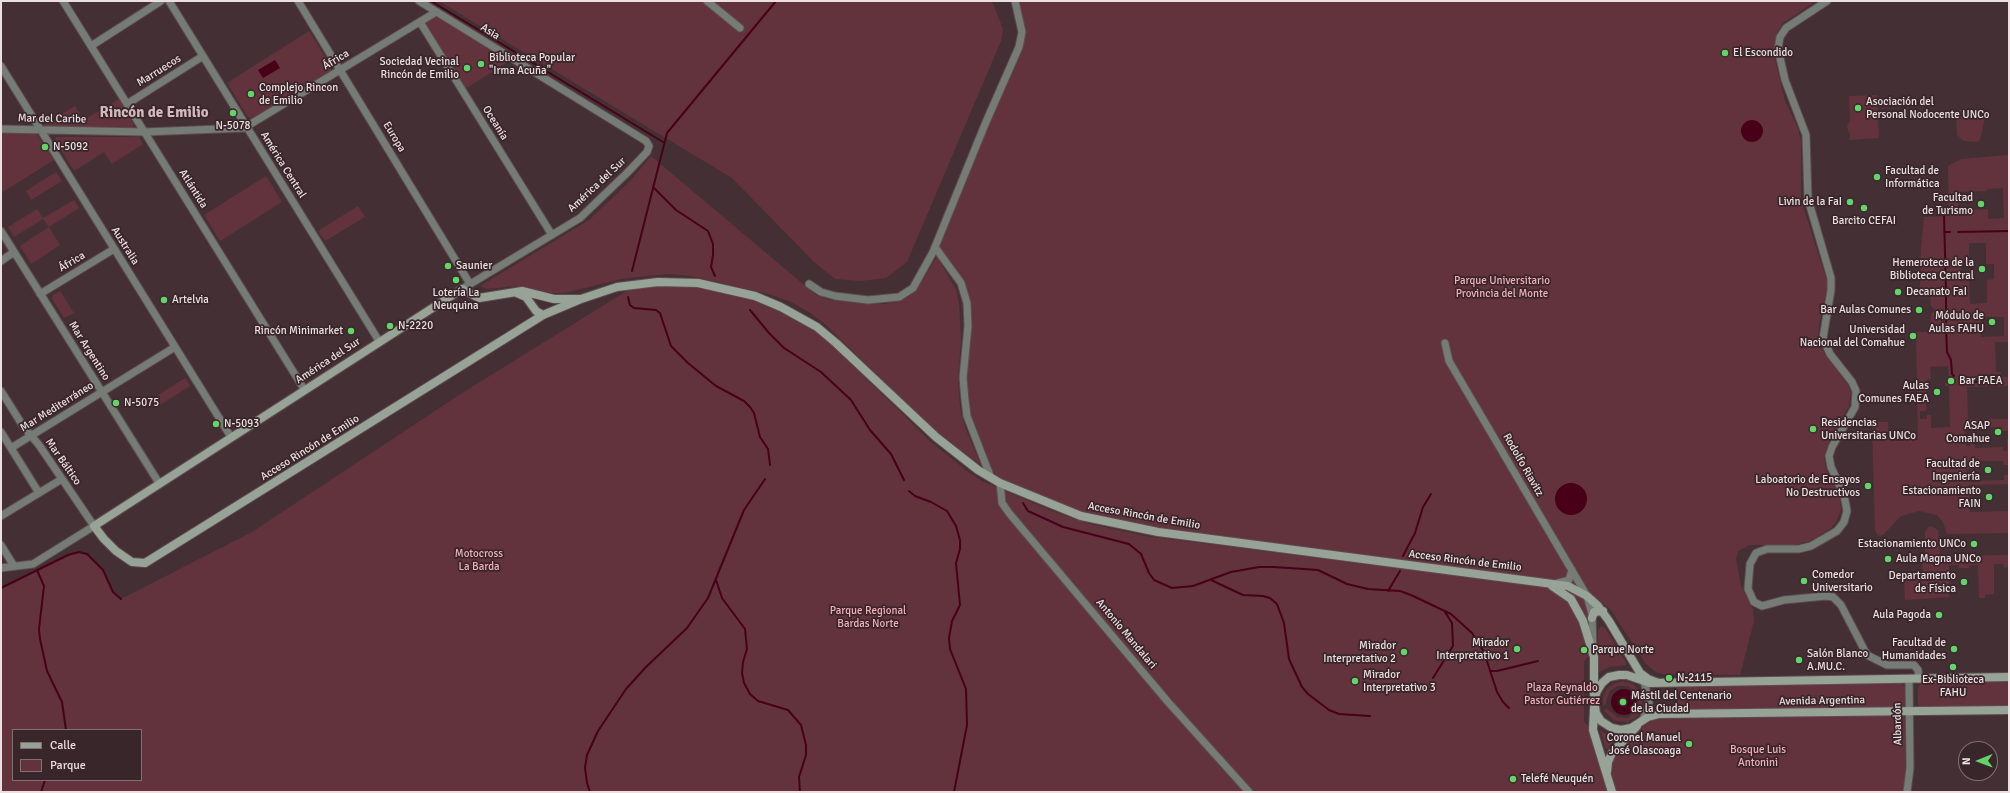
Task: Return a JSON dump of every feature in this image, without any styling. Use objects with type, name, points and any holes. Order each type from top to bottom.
[{"type":"main road","name":"Acceso Rincón de Emilio","points":[[94,526],[104,540],[116,551],[132,562],[145,563],[543,316],[581,299],[617,287],[671,281],[713,285],[742,292],[768,301],[806,320],[827,335],[921,424],[956,454],[990,478],[1000,483],[1081,516],[1158,532],[1538,581],[1568,586],[1587,596]]},
{"type":"main road","name":"América del Sur","points":[[94,526],[304,389],[462,289]]},
{"type":"main road","name":"Acceso Rincón de Emilio","points":[[462,289],[475,297],[483,298],[515,292],[527,292],[554,299],[581,299]]},
{"type":"main road","points":[[515,292],[526,297],[536,312],[543,316]]},
{"type":"main road","name":"Acceso Rincón de Emilio","points":[[1538,581],[1559,590],[1576,606],[1594,657]]},
{"type":"main road","name":"Rodolfo Riavitz","points":[[1587,596],[1603,611],[1638,670],[1645,678],[1658,683]]},
{"type":"main road","points":[[1592,618],[1594,612],[1603,611]]},
{"type":"main road","name":"Rodolfo Riavitz","points":[[1594,657],[1593,730],[1612,792]]},
{"type":"main road","points":[[1638,670],[1644,681]]},
{"type":"main road","points":[[1640,723],[1624,730],[1612,728],[1599,718],[1594,702],[1600,685],[1612,676],[1628,675],[1644,681]]},
{"type":"main road","name":"Avenida Argentina","points":[[1644,681],[1658,683],[2009,677]]},
{"type":"main road","name":"Avenida Argentina","points":[[1640,723],[1651,716],[1659,714],[2009,710]]},
{"type":"main road","name":"Rodolfo Riavitz","points":[[1607,777],[1608,762],[1612,753],[1640,723]]},
{"type":"street","name":"Atlántida","points":[[63,1],[304,389]]},
{"type":"street","points":[[91,46],[161,1]]},
{"type":"street","name":"América Central","points":[[170,1],[379,341]]},
{"type":"street","name":"Europa","points":[[298,1],[470,284]]},
{"type":"street","name":"Asia","points":[[419,1],[646,141],[650,146]]},
{"type":"street","points":[[708,1],[740,28]]},
{"type":"street","points":[[809,284],[821,292],[852,299],[885,300],[899,297],[913,288],[935,247],[986,122],[1020,47],[1022,32],[1016,1]]},
{"type":"street","points":[[1827,1],[1786,28],[1780,37],[1778,50],[1785,80],[1805,131],[1808,198],[1831,278],[1831,290],[1823,329],[1823,338],[1830,354],[1852,382],[1856,390],[1855,407],[1832,447],[1829,456],[1831,466],[1844,496],[1847,511],[1844,522],[1837,531],[1811,546],[1800,549],[1767,549],[1756,553],[1750,564],[1748,589],[1754,602],[1762,606],[1784,600],[1826,596],[1833,597],[1840,605],[1867,656],[1887,665],[1914,666],[1918,670],[1919,679]]},
{"type":"street","name":"África","points":[[247,127],[436,12]]},
{"type":"street","name":"Oceanía","points":[[420,22],[552,235]]},
{"type":"street","name":"Marruecos","points":[[127,104],[203,56]]},
{"type":"street","name":"Australia","points":[[1,66],[231,437]]},
{"type":"street","name":"Mar del Caribe","points":[[1,129],[144,132],[247,127]]},
{"type":"street","name":"América del Sur","points":[[462,289],[586,213],[632,168],[647,152],[650,146]]},
{"type":"street","name":"Mar Argentino","points":[[1,231],[159,483]]},
{"type":"street","points":[[935,247],[961,283],[967,303],[968,326],[963,378],[967,416],[990,478]]},
{"type":"street","name":"África","points":[[40,294],[114,249]]},
{"type":"street","points":[[1,261],[14,252]]},
{"type":"street","name":"Rodolfo Riavitz","points":[[1445,344],[1449,361],[1587,596],[1592,618],[1594,657]]},
{"type":"street","name":"Mar Mediterráneo","points":[[12,448],[175,347]]},
{"type":"street","name":"Mar Báltico","points":[[1,391],[94,526]]},
{"type":"street","points":[[1,432],[40,493]]},
{"type":"street","points":[[1,516],[62,479]]},
{"type":"street","name":"Antonio Mandalari","points":[[1000,483],[1002,503],[1009,513],[1168,702],[1249,792]]},
{"type":"street","name":"América del Sur","points":[[1,568],[33,564],[94,526]]},
{"type":"street","points":[[1,545],[14,566]]},
{"type":"street","points":[[1538,581],[1566,582],[1570,578],[1572,570]]},
{"type":"street","name":"Albardón","points":[[1909,679],[1910,768],[1912,792]]},
{"type":"street","points":[[1640,723],[1647,714],[1649,704],[1644,681]]},
{"type":"street","name":"Albardón","points":[[1907,792],[1910,768]]},
{"type":"green space","points":[[439,1],[992,1],[1003,29],[1001,41],[907,262],[886,278],[861,281],[835,279],[814,262],[732,178]]},
{"type":"green space","name":"Parque Universitario Provincia del Monte","points":[[1015,1],[1816,1],[1783,23],[1777,32],[1775,59],[1785,101],[1798,128],[1801,142],[1801,200],[1826,278],[1827,287],[1819,325],[1818,339],[1824,353],[1848,385],[1851,392],[1849,406],[1827,446],[1824,457],[1826,468],[1840,497],[1841,510],[1836,522],[1831,528],[1810,541],[1794,545],[1750,545],[1738,551],[1736,559],[1741,586],[1753,609],[1754,621],[1740,675],[1663,674],[1656,672],[1646,664],[1610,609],[1597,599],[1580,591],[1095,520],[991,478],[965,400],[968,326],[961,283],[935,247],[1022,32]]},
{"type":"green space","points":[[435,16],[439,17],[509,61],[465,89],[424,23]]},
{"type":"green space","points":[[309,31],[331,66],[331,71],[252,118],[248,117],[227,83]]},
{"type":"green space","points":[[1877,95],[1879,138],[1849,140],[1850,135],[1847,127],[1850,119],[1849,96]]},
{"type":"green space","points":[[119,99],[133,123],[134,126],[132,128],[42,126],[75,106],[84,120]]},
{"type":"green space","points":[[1964,108],[1978,111],[1985,117],[1980,140],[1977,142],[1964,141],[1957,135],[1956,112]]},
{"type":"green space","points":[[1,131],[36,133],[54,160],[1,193]]},
{"type":"green space","points":[[56,137],[139,137],[143,144],[112,164],[104,152],[74,171],[55,140]]},
{"type":"green space","points":[[2009,155],[2009,342],[1995,342],[1996,372],[2001,372],[2001,377],[2009,377],[2009,386],[1967,387],[1968,419],[2009,419],[2009,431],[2002,431],[2002,427],[1974,428],[1974,435],[1972,435],[1971,428],[1965,428],[1965,436],[1962,436],[1962,440],[1965,440],[1966,446],[1970,446],[1970,440],[1974,440],[1975,448],[2003,447],[2003,451],[2007,451],[2007,439],[2009,439],[2009,465],[2004,465],[2003,461],[1968,461],[1968,466],[1970,466],[1971,469],[1966,469],[1966,474],[1976,474],[1976,481],[2004,480],[2004,475],[2009,475],[2009,484],[1969,485],[1970,512],[2009,511],[2009,533],[1947,534],[1943,522],[1937,515],[1919,511],[1901,516],[1883,535],[1878,536],[1875,530],[1872,422],[1888,422],[1890,441],[1918,440],[1916,332],[1930,332],[1931,314],[1935,310],[1931,306],[1929,288],[1920,288],[1921,248],[1924,217],[1949,216],[1948,166],[1961,159]],"holes":[[[2003,188],[2004,218],[1988,219],[1988,209],[1958,211],[1958,192],[1987,191],[1987,189]],[[1969,243],[1986,243],[1986,264],[1994,264],[1994,279],[1987,280],[1987,303],[1970,304],[1969,280],[1962,280],[1961,265],[1969,264]],[[1981,317],[2004,317],[2004,336],[1981,337]],[[1948,366],[1949,378],[1953,378],[1953,383],[1945,383],[1945,386],[1949,386],[1950,427],[1931,428],[1931,415],[1927,415],[1927,419],[1920,419],[1920,411],[1926,411],[1926,380],[1931,379],[1930,367]]]},
{"type":"green space","points":[[651,156],[816,295],[829,300],[885,304],[897,302],[908,297],[917,289],[937,257],[956,289],[959,304],[961,340],[958,380],[960,408],[965,427],[981,465],[925,422],[825,324],[809,312],[789,301],[768,294],[690,276],[668,274],[621,279],[565,293],[551,293],[516,286],[488,289],[480,286],[589,220],[631,180]]},
{"type":"green space","points":[[56,172],[62,181],[31,200],[26,191]]},
{"type":"green space","points":[[266,176],[282,202],[220,241],[204,215]]},
{"type":"green space","points":[[74,200],[79,208],[49,227],[43,219],[14,237],[8,227],[37,209],[43,218]]},
{"type":"green space","points":[[358,206],[365,217],[325,241],[318,231]]},
{"type":"green space","points":[[49,227],[60,245],[31,264],[20,246]]},
{"type":"green space","name":"Parque Regional Bardas Norte","points":[[681,285],[704,288],[748,298],[772,306],[813,329],[831,344],[930,441],[967,471],[982,481],[1052,511],[1086,523],[1145,536],[1549,588],[1566,598],[1577,614],[1588,648],[1588,657],[1584,661],[1584,722],[1589,726],[1604,778],[1615,754],[1648,722],[1655,719],[1900,715],[1905,718],[1906,726],[1905,780],[1903,792],[1,792],[1,588],[68,555],[79,552],[87,554],[103,570],[113,592],[121,599],[252,532],[459,395],[625,292],[637,288]]},
{"type":"green space","points":[[60,291],[74,313],[64,318],[52,299],[53,295]]},
{"type":"green space","points":[[185,378],[190,386],[160,405],[155,397]]},
{"type":"green space","points":[[1931,526],[1938,530],[1940,554],[1942,556],[2009,555],[2009,567],[2004,568],[2003,564],[1994,564],[1994,594],[1985,595],[1985,598],[1979,598],[1978,565],[1969,565],[1969,568],[1959,568],[1959,565],[1949,565],[1949,597],[1905,600],[1904,573],[1923,573],[1922,553],[1925,552],[1925,532],[1927,528]]},
{"type":"green space","points":[[1561,587],[1582,597],[1588,612],[1588,627]]},
{"type":"green space","points":[[1601,626],[1605,628],[1626,662],[1626,665],[1609,667],[1599,672],[1598,630]]},
{"type":"green space","points":[[1623,681],[1633,684],[1642,694],[1638,695],[1627,686],[1618,686],[1610,691],[1606,704],[1603,706],[1603,698],[1607,688],[1613,684]]},
{"type":"green space","points":[[2009,681],[2009,706],[1920,707],[1918,705],[1918,688],[1921,683]]},
{"type":"green space","points":[[1901,683],[1905,687],[1905,704],[1903,707],[1676,711],[1676,685]]},
{"type":"green space","points":[[1643,698],[1641,712],[1637,717],[1628,722],[1614,721],[1604,710],[1608,709],[1617,717],[1627,718],[1635,712],[1639,700]]},
{"type":"green space","points":[[1600,730],[1608,735],[1618,737],[1606,750]]},
{"type":"shaded area","points":[[275,60],[280,68],[263,78],[258,70]]},
{"type":"shaded area","points":[[1752,120],[1760,123],[1763,131],[1760,139],[1752,142],[1744,139],[1741,131],[1744,123]]},
{"type":"shaded area","points":[[1568,483],[1574,483],[1583,487],[1587,499],[1583,511],[1574,515],[1568,515],[1559,511],[1555,502],[1555,496],[1559,487]]},
{"type":"shaded area","points":[[1624,689],[1634,692],[1637,702],[1634,712],[1624,715],[1614,712],[1611,702],[1614,692]]},
{"type":"waterway","points":[[431,1],[663,142]]},
{"type":"waterway","points":[[632,271],[667,133],[776,1]]},
{"type":"waterway","points":[[654,188],[676,210],[708,231],[713,244],[711,267],[715,276]]},
{"type":"waterway","points":[[1944,216],[1946,292]]},
{"type":"waterway","points":[[1958,232],[2009,231]]},
{"type":"waterway","points":[[1944,232],[1950,232]]},
{"type":"waterway","points":[[628,297],[630,305],[634,308],[656,310],[660,313],[671,346],[688,363],[716,386],[744,401],[750,407],[754,413],[760,437],[768,449],[770,465]]},
{"type":"waterway","points":[[1946,297],[1946,322]]},
{"type":"waterway","points":[[750,310],[784,348],[821,372],[851,400],[870,430],[891,454],[904,480]]},
{"type":"waterway","points":[[1946,327],[1947,352],[1951,360],[1952,374],[1954,376]]},
{"type":"waterway","points":[[1962,380],[1967,382],[1993,381]]},
{"type":"waterway","points":[[590,792],[585,768],[587,755],[598,731],[626,689],[646,667],[687,628],[708,598],[744,510],[765,479]]},
{"type":"waterway","points":[[909,491],[915,496],[931,502],[947,511],[956,526],[960,540],[960,549],[956,563],[960,605],[952,621],[949,638],[950,649],[966,689],[967,725],[954,792]]},
{"type":"waterway","points":[[1403,556],[1415,533],[1423,507],[1431,494]]},
{"type":"waterway","points":[[1023,503],[1028,511],[1063,527],[1129,544],[1141,554],[1149,573],[1154,580],[1172,588],[1193,586],[1231,572],[1259,567],[1274,567],[1318,570],[1347,584],[1368,589],[1400,591],[1411,595],[1451,614],[1472,633],[1484,652],[1497,692],[1509,708]]},
{"type":"waterway","points":[[1,588],[68,555],[79,552],[87,554],[103,570],[113,592],[121,599]]},
{"type":"waterway","points":[[37,570],[44,586],[39,629],[40,639],[47,671],[62,702],[66,729]]},
{"type":"waterway","points":[[1388,591],[1400,571]]},
{"type":"waterway","points":[[716,580],[722,598],[745,629],[747,649],[743,662],[742,673],[744,683],[750,694],[758,701],[788,710],[801,725],[806,745],[806,755],[799,777],[800,792]]},
{"type":"waterway","points":[[1211,580],[1243,595],[1263,596],[1270,598],[1277,604],[1284,623],[1289,659],[1302,687],[1308,694],[1329,710],[1339,714],[1370,716]]},
{"type":"waterway","points":[[1433,678],[1453,646],[1452,623],[1445,612]]},
{"type":"waterway","points":[[1490,671],[1497,671],[1538,661]]},
{"type":"waterway","points":[[41,792],[45,781]]},
{"type":"place","name":"El Escondido","points":[[1725,53]]},
{"type":"place","name":"Biblioteca Popular \"Irma Acuña\"","points":[[481,64]]},
{"type":"place","name":"Sociedad Vecinal Rincón de Emilio","points":[[467,68]]},
{"type":"place","name":"Complejo Rincon de Emilio","points":[[251,94]]},
{"type":"place","name":"Asociación del Personal Nodocente UNCo","points":[[1858,108]]},
{"type":"place","name":"N-5078","points":[[233,113]]},
{"type":"place","name":"N-5092","points":[[45,147]]},
{"type":"place","name":"Facultad de Informática","points":[[1877,177]]},
{"type":"place","name":"Livin de la FaI","points":[[1850,202]]},
{"type":"place","name":"Facultad de Turismo","points":[[1981,204]]},
{"type":"place","name":"Barcito CEFAI","points":[[1864,208]]},
{"type":"place","name":"Saunier","points":[[448,266]]},
{"type":"place","name":"Hemeroteca de la Biblioteca Central","points":[[1982,269]]},
{"type":"place","name":"Lotería La Neuquina","points":[[456,280]]},
{"type":"place","name":"Decanato FaI","points":[[1898,292]]},
{"type":"place","name":"Artelvia","points":[[164,300]]},
{"type":"place","name":"Bar Aulas Comunes","points":[[1919,310]]},
{"type":"place","name":"Módulo de Aulas FAHU","points":[[1992,322]]},
{"type":"place","name":"N-2220","points":[[390,326]]},
{"type":"place","name":"Rincón Minimarket","points":[[351,331]]},
{"type":"place","name":"Universidad Nacional del Comahue","points":[[1913,336]]},
{"type":"place","name":"Bar FAEA","points":[[1951,381]]},
{"type":"place","name":"Aulas Comunes FAEA","points":[[1937,392]]},
{"type":"place","name":"N-5075","points":[[116,403]]},
{"type":"place","name":"N-5093","points":[[216,424]]},
{"type":"place","name":"Residencias Universitarias UNCo","points":[[1813,429]]},
{"type":"place","name":"ASAP Comahue","points":[[1998,432]]},
{"type":"place","name":"Facultad de Ingeniería","points":[[1988,470]]},
{"type":"place","name":"Laboatorio de Ensayos No Destructivos","points":[[1868,486]]},
{"type":"place","name":"Estacionamiento FAIN","points":[[1989,497]]},
{"type":"place","name":"Estacionamiento UNCo","points":[[1974,544]]},
{"type":"place","name":"Aula Magna UNCo","points":[[1888,559]]},
{"type":"place","name":"Comedor Universitario","points":[[1804,581]]},
{"type":"place","name":"Departamento de Física","points":[[1964,582]]},
{"type":"place","name":"Aula Pagoda","points":[[1939,615]]},
{"type":"place","name":"Mirador Interpretativo 1","points":[[1517,649]]},
{"type":"place","name":"Facultad de Humanidades","points":[[1954,649]]},
{"type":"place","name":"Parque Norte","points":[[1584,650]]},
{"type":"place","name":"Mirador Interpretativo 2","points":[[1404,652]]},
{"type":"place","name":"Salón Blanco A.MU.C.","points":[[1799,660]]},
{"type":"place","name":"Ex-Biblioteca FAHU","points":[[1953,667]]},
{"type":"place","name":"N-2115","points":[[1669,678]]},
{"type":"place","name":"Mirador Interpretativo 3","points":[[1355,681]]},
{"type":"place","name":"Mástil del Centenario de la Ciudad","points":[[1623,702]]},
{"type":"place","name":"Coronel Manuel José Olascoaga","points":[[1689,744]]},
{"type":"place","name":"Telefé Neuquén","points":[[1513,779]]},
{"type":"district","name":"Rincón de Emilio","points":[[154,113]]},
{"type":"park label","name":"Motocross La Barda","points":[[479,560]]},
{"type":"park label","name":"Plaza Reynaldo Pastor Gutiérrez","points":[[1562,694]]},
{"type":"park label","name":"Bosque Luis Antonini","points":[[1758,756]]}]
